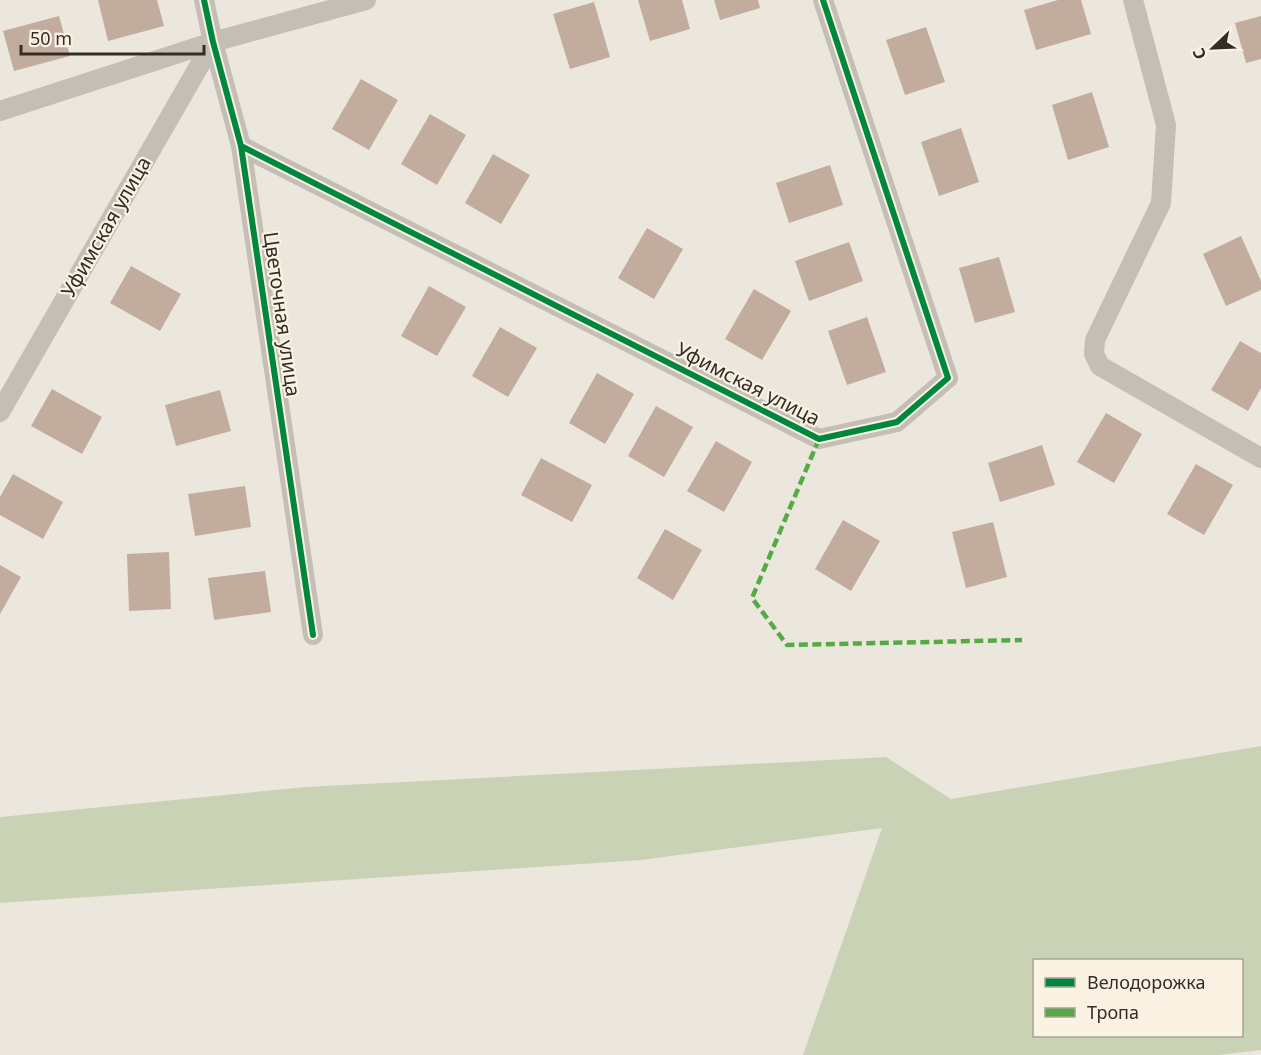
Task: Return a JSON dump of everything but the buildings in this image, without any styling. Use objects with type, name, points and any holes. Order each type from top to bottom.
[{"type":"street","name":"Цветочная улица","points":[[204,0],[241,146],[313,635]]},
{"type":"street","points":[[0,111],[213,42],[366,0]]},
{"type":"street","name":"Уфимская улица","points":[[241,146],[819,439],[897,422],[948,378],[823,0]]},
{"type":"street","points":[[1133,0],[1166,125],[1161,203],[1095,340],[1094,354],[1100,366],[1261,458]]},
{"type":"street","name":"Уфимская улица","points":[[0,412],[213,42]]},
{"type":"green space","points":[[1261,746],[1261,1050],[1219,1055],[803,1055],[882,828],[641,860],[0,903],[0,817],[306,787],[886,757],[951,799]]},
{"type":"marked path","points":[[819,439],[752,598],[787,645],[1022,640]]},
{"type":"cycle path","points":[[204,0],[241,146],[313,635]]},
{"type":"cycle path","points":[[241,146],[819,439],[897,422],[948,378],[823,0]]}]
